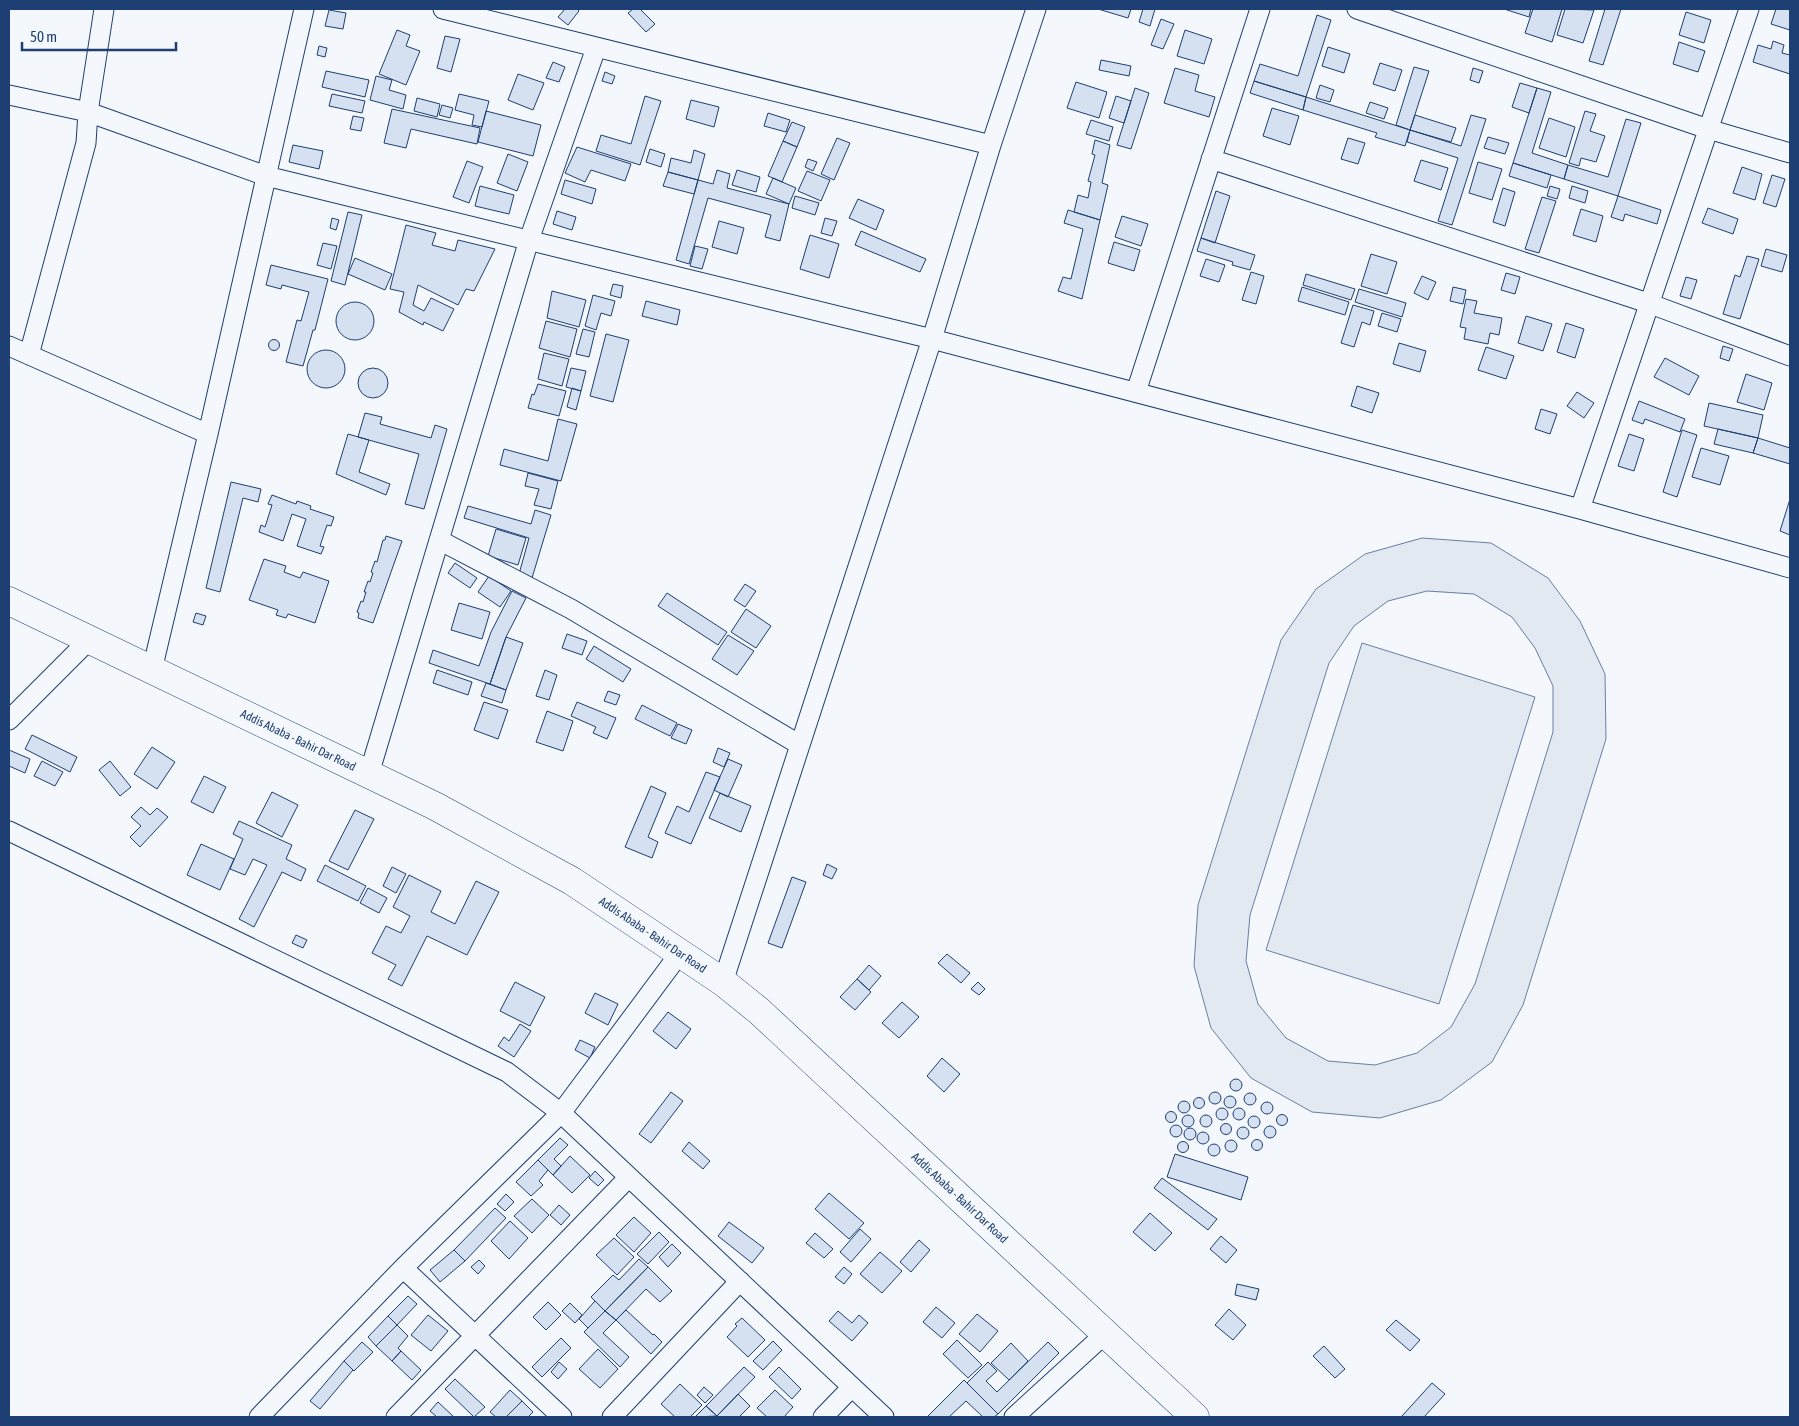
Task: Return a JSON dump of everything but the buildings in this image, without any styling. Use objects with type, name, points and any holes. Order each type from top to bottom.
[{"type":"highway","name":"Addis Ababa - Bahir Dar Road","points":[[9,601],[435,806],[572,881],[723,982],[766,1018],[1195,1417]]},
{"type":"street","points":[[29,355],[86,143],[88,112],[104,9]]},
{"type":"street","points":[[152,670],[208,434],[304,9]]},
{"type":"street","points":[[443,9],[991,145]]},
{"type":"street","points":[[723,982],[932,339],[991,145],[1036,9]]},
{"type":"street","points":[[1136,392],[1260,9]]},
{"type":"street","points":[[1357,9],[1708,129],[1790,153]]},
{"type":"street","points":[[1580,509],[1648,303],[1749,9]]},
{"type":"street","points":[[369,774],[529,240],[596,48]]},
{"type":"street","points":[[9,95],[88,112],[266,176],[932,339],[1580,509],[1790,568]]},
{"type":"street","points":[[1211,159],[1648,303],[1790,356]]},
{"type":"street","points":[[9,346],[208,434]]},
{"type":"street","points":[[439,540],[571,609],[800,745]]},
{"type":"street","points":[[9,720],[89,640]]},
{"type":"street","points":[[9,831],[507,1072],[561,1113],[884,1417]]},
{"type":"street","points":[[259,1417],[403,1268],[561,1113],[680,953]]},
{"type":"street","points":[[396,1417],[629,1177]]},
{"type":"street","points":[[403,1268],[562,1417]]},
{"type":"street","points":[[612,1417],[740,1282]]},
{"type":"street","points":[[1014,1417],[1106,1333]]},
{"type":"street","points":[[823,1417],[852,1387]]},
{"type":"shaded area","points":[[1422,538],[1491,543],[1548,578],[1580,621],[1605,674],[1606,739],[1523,1005],[1492,1062],[1441,1100],[1380,1118],[1312,1112],[1251,1078],[1211,1028],[1194,966],[1198,905],[1281,640],[1316,589],[1365,554]],"holes":[[[1427,591],[1474,594],[1512,617],[1535,648],[1553,686],[1553,732],[1475,984],[1451,1027],[1417,1053],[1375,1065],[1328,1061],[1286,1038],[1258,1004],[1246,961],[1250,915],[1329,663],[1354,626],[1388,601]]]},
{"type":"shaded area","points":[[1362,643],[1535,697],[1439,1004],[1266,950]]}]
